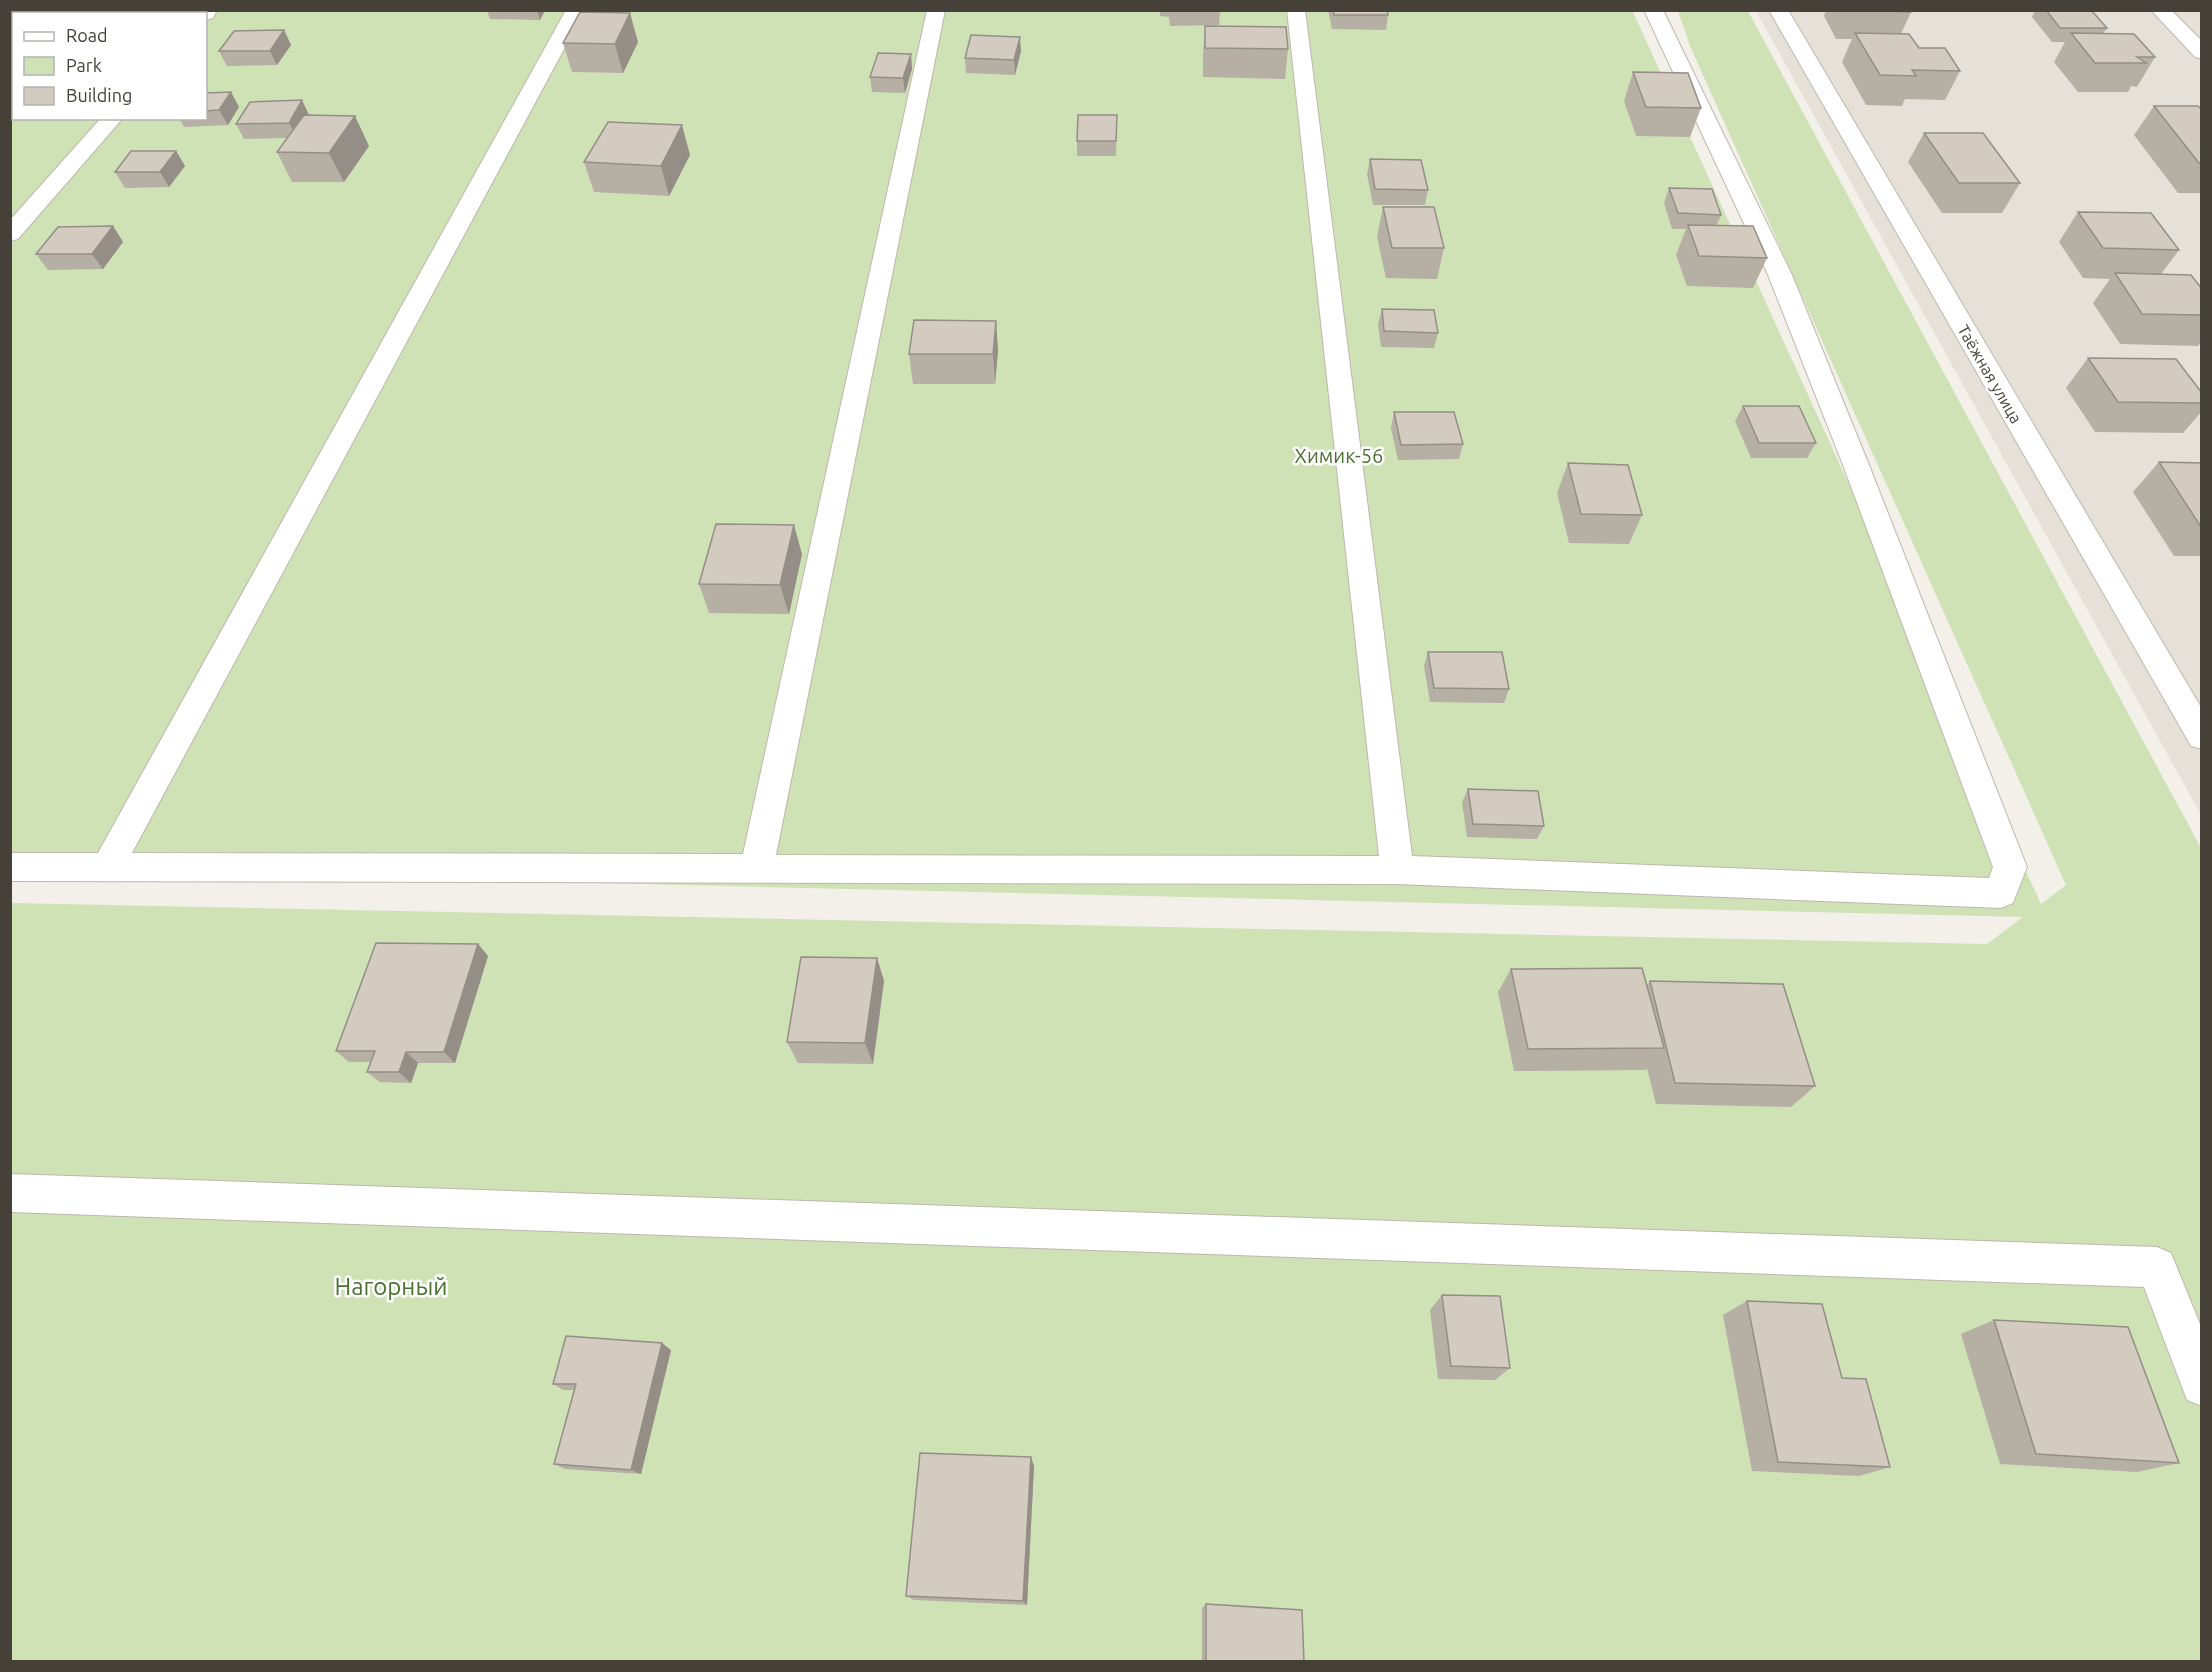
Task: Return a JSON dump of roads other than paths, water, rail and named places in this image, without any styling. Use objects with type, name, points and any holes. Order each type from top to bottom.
[{"type":"street","points":[[107,868],[576,10]]},
{"type":"street","points":[[757,868],[936,10]]},
{"type":"street","points":[[1296,10],[1397,870]]},
{"type":"street","points":[[10,867],[1397,870],[2001,893],[2010,867],[1856,465],[1780,275],[1653,10]]},
{"type":"street","name":"Таёжная улица","points":[[1778,10],[2202,737]]},
{"type":"street","points":[[2160,10],[2202,53]]},
{"type":"street","points":[[2178,28],[2202,29]]},
{"type":"street","points":[[10,234],[111,120]]},
{"type":"street","points":[[10,1193],[2157,1267],[2202,1385]]},
{"type":"park label","name":"Химик-56","points":[[1339,456]]},
{"type":"park label","name":"Нагорный","points":[[391,1287]]}]
